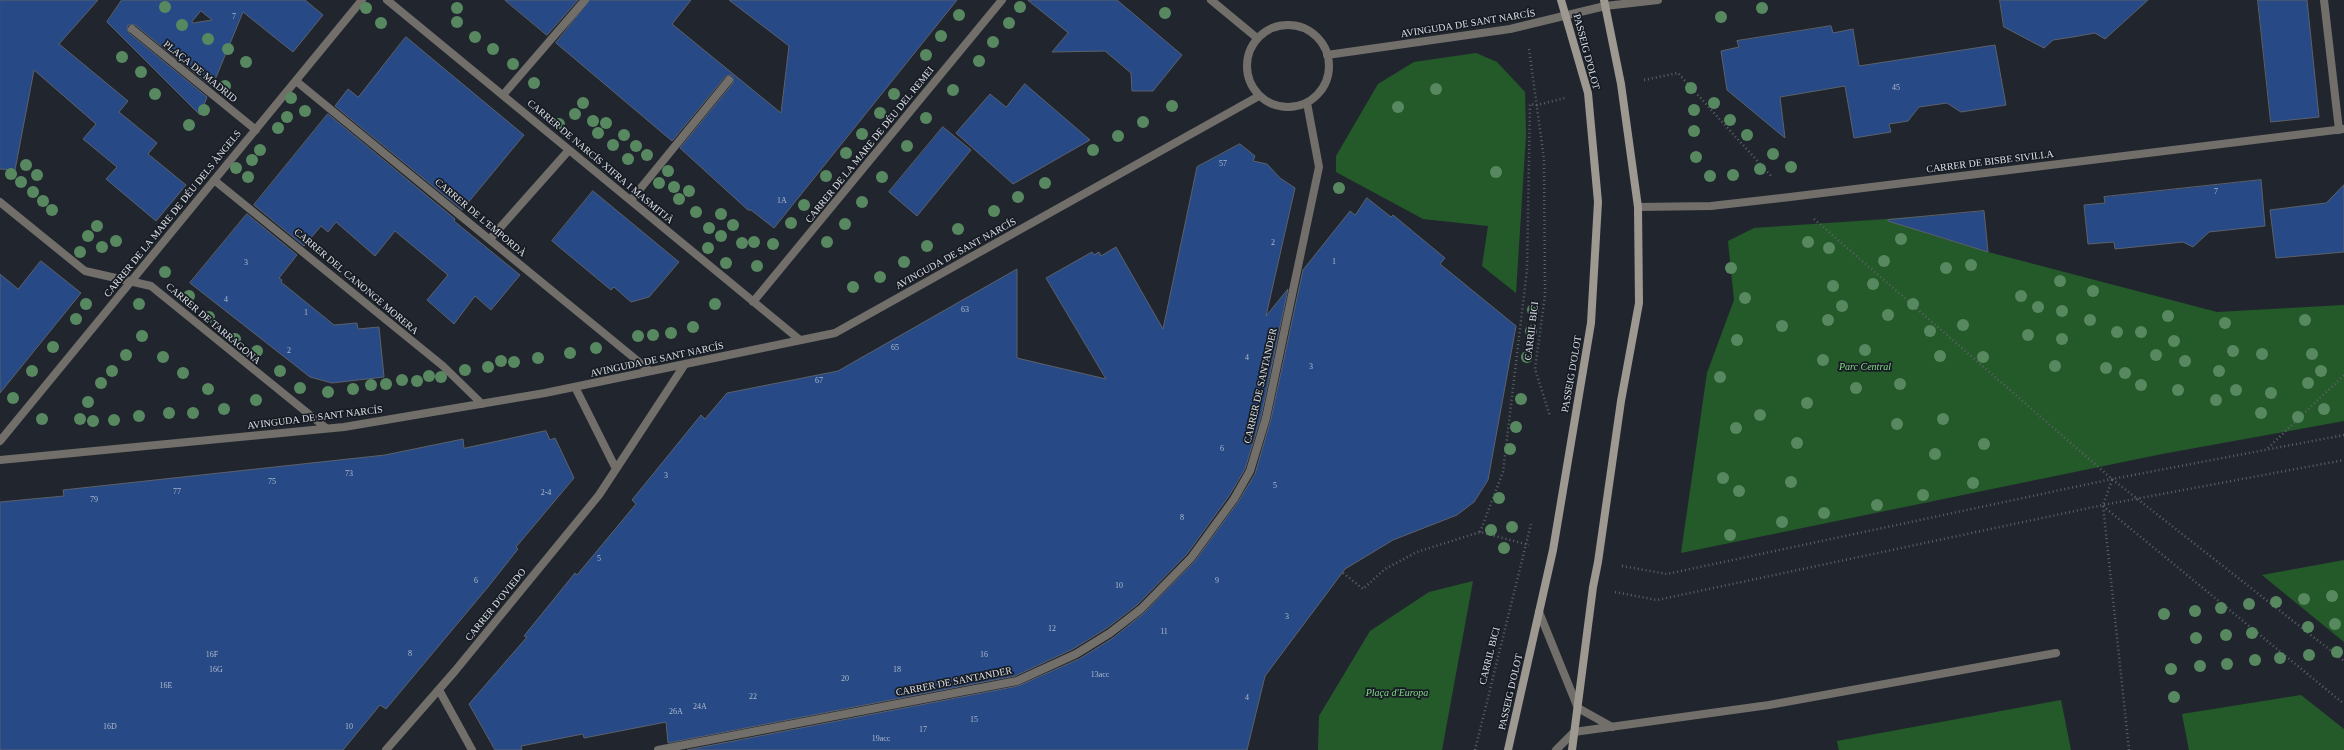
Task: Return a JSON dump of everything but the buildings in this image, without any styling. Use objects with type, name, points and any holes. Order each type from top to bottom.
[{"type":"main road","name":"PASSEIG D'OLOT","points":[[1508,750],[1553,550],[1591,323],[1598,202],[1588,93],[1561,0]]},
{"type":"main road","points":[[1572,750],[1592,587],[1598,562],[1620,401],[1639,303],[1638,207],[1621,84],[1604,3]]},
{"type":"street","name":"CARRER DE LA MARE DE DÉU DELS ÀNGELS","points":[[0,440],[362,0]]},
{"type":"street","name":"CARRER DE NARCÍS XIFRA I MASMITJÀ","points":[[387,0],[800,340]]},
{"type":"street","points":[[503,95],[585,0]]},
{"type":"street","name":"CARRER DE LA MARE DE DÉU DEL REMEI","points":[[753,302],[1002,0]]},
{"type":"street","points":[[1211,0],[1257,38]]},
{"type":"street","name":"AVINGUDA DE SANT NARCÍS","points":[[1328,55],[1524,26],[1604,3],[1658,0]]},
{"type":"street","points":[[2324,0],[2342,129]]},
{"type":"street","points":[[1280,25],[1297,26],[1313,33],[1319,39],[1328,55],[1329,69],[1326,82],[1318,94],[1307,103],[1293,107],[1278,107],[1259,96],[1249,82],[1246,67],[1249,51],[1257,38],[1264,32],[1280,25]]},
{"type":"street","name":"PLAÇA DE MADRID","points":[[132,29],[256,130]]},
{"type":"street","points":[[631,200],[729,80]]},
{"type":"street","name":"CARRER DE L'EMPORDÀ","points":[[296,81],[650,371]]},
{"type":"street","name":"AVINGUDA DE SANT NARCÍS","points":[[0,460],[326,428],[482,404],[835,333],[1259,96]]},
{"type":"street","name":"CARRER DE SANTANDER","points":[[658,750],[1017,681],[1076,654],[1110,633],[1166,585],[1191,558],[1215,528],[1250,471],[1258,448],[1266,418],[1319,167],[1307,103]]},
{"type":"street","name":"CARRER DE BISBE SIVILLA","points":[[1638,207],[1711,206],[2342,129]]},
{"type":"street","points":[[490,239],[569,150]]},
{"type":"street","name":"CARRER DEL CANONGE MORERA","points":[[214,180],[436,361],[482,404]]},
{"type":"street","name":"CARRER DE TARRAGONA","points":[[0,202],[85,271],[151,286],[326,428]]},
{"type":"street","name":"CARRER D'OVIEDO","points":[[386,750],[439,690],[594,501],[684,364]]},
{"type":"street","points":[[576,386],[616,469]]},
{"type":"street","points":[[1539,612],[1578,708],[1612,727]]},
{"type":"street","points":[[1556,750],[1574,732],[1769,705],[2056,653]]},
{"type":"street","points":[[439,690],[472,750]]},
{"type":"path","name":"CARRIL BICI","points":[[1524,26],[1532,61],[1544,159],[1544,295],[1535,369],[1552,420]]},
{"type":"path","points":[[1621,84],[1678,73],[1790,197],[2112,479],[2344,661]]},
{"type":"path","points":[[1480,532],[1503,472],[1527,270],[1530,104],[1537,105]]},
{"type":"path","points":[[2267,449],[2344,376]]},
{"type":"path","points":[[1598,562],[1667,574],[2112,479],[2344,435]]},
{"type":"path","points":[[1592,587],[1657,600],[2103,505],[2344,460]]},
{"type":"path","points":[[2112,479],[2103,505],[2129,750]]},
{"type":"path","points":[[2103,505],[2344,704]]},
{"type":"path","name":"CARRIL BICI","points":[[1475,750],[1532,521]]},
{"type":"path","points":[[1343,573],[1363,589],[1385,570],[1417,552],[1480,532],[1553,550]]},
{"type":"path","points":[[1521,566],[1548,573]]},
{"type":"green space","points":[[1476,53],[1497,62],[1525,92],[1526,135],[1516,293],[1482,266],[1488,226],[1423,219],[1336,172],[1336,156],[1378,84],[1414,62]]},
{"type":"green space","name":"Parc Central","points":[[1931,216],[1925,233],[1988,252],[2217,312],[2344,305],[2344,421],[2162,454],[1681,553],[1707,373],[1734,300],[1728,241],[1754,228]]},
{"type":"green space","points":[[2344,560],[2344,642],[2262,575]]},
{"type":"green space","name":"Plaça d'Europa","points":[[1473,581],[1442,750],[1318,750],[1319,716],[1370,631],[1429,592]]},
{"type":"green space","points":[[2301,695],[2344,729],[2344,750],[2189,750],[2182,714]]},
{"type":"green space","points":[[2061,700],[2071,750],[1839,750],[1837,741]]}]
